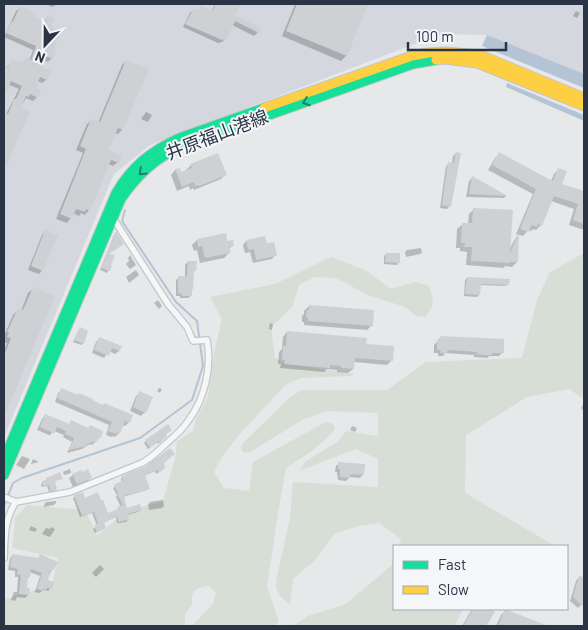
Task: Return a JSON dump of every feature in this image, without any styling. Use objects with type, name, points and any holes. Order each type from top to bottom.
[{"type":"main road","name":"井原福山港線","points":[[4,459],[116,193],[124,178],[136,166],[165,144],[205,128],[412,56],[428,53],[446,52],[480,55],[584,98]]},
{"type":"main road","name":"井原福山港線","points":[[4,475],[121,198],[132,182],[168,152],[428,60],[445,59],[477,63],[584,106]]},
{"type":"street","points":[[4,497],[14,501],[70,492],[152,458],[189,421],[199,401],[208,374],[209,351],[207,340],[193,341],[187,326],[168,304],[113,218]]},
{"type":"street","points":[[4,558],[6,524],[14,501]]},
{"type":"shaded area","points":[[4,4],[584,4],[584,76],[487,35],[441,34],[150,145],[114,174],[4,437]]},
{"type":"shaded area","points":[[584,253],[584,399],[569,389],[527,397],[466,435],[465,493],[553,545],[399,545],[401,539],[379,523],[358,526],[334,534],[314,561],[293,579],[290,605],[281,597],[276,588],[290,518],[293,482],[378,487],[378,459],[356,449],[299,471],[306,461],[339,441],[346,431],[378,436],[378,413],[328,411],[304,419],[250,452],[244,453],[241,449],[243,443],[290,397],[302,390],[387,390],[426,362],[522,358],[537,300],[550,272]]},
{"type":"shaded area","points":[[331,257],[365,270],[391,289],[415,282],[428,285],[433,301],[425,317],[416,316],[405,307],[368,295],[336,278],[315,277],[299,285],[292,307],[271,327],[275,358],[286,364],[355,374],[350,376],[301,378],[285,385],[238,436],[222,457],[214,472],[224,488],[249,491],[253,462],[326,422],[333,424],[335,429],[324,440],[286,468],[267,587],[279,622],[274,626],[191,626],[213,604],[216,593],[209,586],[194,591],[192,605],[185,614],[185,626],[4,626],[5,599],[52,585],[58,558],[12,548],[15,518],[27,505],[85,510],[97,535],[127,511],[163,501],[175,459],[177,441],[193,431],[196,419],[208,397],[214,353],[222,319],[210,297],[275,284]]},
{"type":"shaded area","points":[[393,564],[393,610],[462,610],[454,626],[293,626],[308,616],[346,604]]},
{"type":"water","points":[[487,35],[584,74],[584,88],[482,46]]},
{"type":"water","points":[[507,83],[584,115],[584,121],[506,87]]},
{"type":"building","points":[[216,4],[241,4],[235,15],[261,28],[259,33],[235,21],[227,39],[222,40],[185,24],[194,8],[197,10],[200,6],[212,11]]},
{"type":"building","points":[[297,4],[368,4],[347,56],[286,31]]},
{"type":"building","points":[[20,6],[36,13],[35,17],[45,22],[48,15],[55,18],[51,27],[61,31],[54,49],[56,50],[53,59],[40,54],[37,64],[51,71],[47,80],[40,77],[36,88],[41,90],[38,98],[30,94],[29,97],[26,96],[21,107],[30,111],[4,171],[4,112],[8,114],[22,86],[11,81],[4,99],[4,70],[6,66],[8,67],[11,59],[20,63],[21,61],[24,62],[25,58],[31,60],[36,46],[6,33]]},
{"type":"building","points":[[126,60],[149,69],[123,130],[118,128],[108,150],[122,155],[119,163],[111,160],[90,211],[86,209],[85,212],[76,209],[72,219],[60,214],[86,149],[80,146],[91,119],[100,122]]},
{"type":"building","points":[[456,152],[461,153],[451,207],[442,205],[448,162],[454,163]]},
{"type":"building","points":[[499,152],[553,181],[558,168],[567,171],[562,184],[584,191],[584,224],[573,220],[578,204],[554,196],[542,226],[538,224],[537,227],[532,225],[528,232],[520,229],[536,189],[492,165]]},
{"type":"building","points":[[218,153],[227,175],[199,186],[195,186],[194,182],[182,187],[175,169],[180,168],[181,172],[192,168],[190,164]]},
{"type":"building","points":[[472,176],[508,196],[469,194]]},
{"type":"building","points":[[473,208],[513,210],[510,253],[519,232],[518,262],[471,261],[472,247],[464,247],[465,243],[461,243],[462,223],[472,223]]},
{"type":"building","points":[[45,230],[58,235],[43,271],[31,266]]},
{"type":"building","points":[[116,231],[124,244],[109,254],[115,255],[110,271],[101,268]]},
{"type":"building","points":[[226,233],[227,241],[233,240],[234,246],[229,247],[231,253],[205,258],[202,246],[198,247],[197,239]]},
{"type":"building","points":[[265,236],[267,243],[274,242],[277,256],[256,260],[254,249],[248,250],[246,240]]},
{"type":"building","points":[[386,253],[400,253],[400,263],[385,262]]},
{"type":"building","points":[[188,261],[197,261],[196,271],[194,271],[192,296],[182,296],[182,294],[178,293],[178,276],[187,276]]},
{"type":"building","points":[[467,277],[510,279],[509,285],[481,284],[480,295],[465,294]]},
{"type":"building","points":[[33,287],[55,296],[4,417],[4,356],[11,338],[7,337],[9,332],[7,332],[18,308],[23,310]]},
{"type":"building","points":[[309,305],[374,310],[373,326],[308,321],[308,317],[306,317]]},
{"type":"building","points":[[80,327],[88,331],[84,344],[74,340]]},
{"type":"building","points":[[287,331],[367,338],[366,344],[394,346],[393,361],[355,358],[354,369],[330,365],[330,368],[284,364],[285,360],[282,360],[283,346],[286,346]]},
{"type":"building","points":[[440,336],[504,339],[504,353],[484,355],[476,354],[477,352],[448,350],[447,353],[440,353],[441,350],[437,350],[437,340],[440,340]]},
{"type":"building","points":[[99,337],[122,346],[120,351],[112,348],[109,356],[94,350]]},
{"type":"building","points":[[61,388],[78,395],[79,393],[103,405],[104,403],[133,415],[130,423],[125,421],[120,434],[108,431],[112,422],[57,398]]},
{"type":"building","points":[[139,391],[153,397],[146,413],[133,407]]},
{"type":"building","points":[[45,414],[69,424],[71,420],[88,428],[90,425],[103,431],[101,438],[99,437],[97,442],[87,444],[87,446],[69,450],[74,438],[65,434],[66,431],[57,427],[55,433],[53,433],[40,427]]},
{"type":"building","points":[[168,424],[172,430],[166,434],[167,436],[160,443],[159,441],[150,448],[145,440]]},
{"type":"building","points":[[170,448],[175,454],[164,463],[165,468],[159,473],[157,470],[145,475],[150,489],[124,496],[127,508],[140,504],[142,510],[128,514],[129,520],[118,522],[117,516],[104,523],[106,528],[97,532],[94,526],[98,523],[94,512],[82,516],[74,495],[83,492],[85,498],[98,492],[108,513],[118,509],[118,506],[123,505],[114,485],[123,480],[122,476],[144,467]]},
{"type":"building","points":[[338,462],[365,464],[364,475],[351,474],[350,478],[340,477]]},
{"type":"building","points":[[88,469],[92,478],[77,484],[72,474]]},
{"type":"building","points":[[60,472],[63,479],[55,481],[57,490],[50,491],[49,485],[43,486],[42,481]]},
{"type":"building","points":[[12,554],[39,558],[40,554],[58,562],[54,570],[51,569],[48,580],[54,582],[52,589],[47,588],[46,590],[43,589],[43,591],[37,589],[42,573],[31,569],[27,588],[30,588],[29,595],[19,594],[21,575],[17,574],[18,569],[10,567]]},
{"type":"building","points":[[579,576],[584,577],[584,607],[573,597]]},
{"type":"building","points":[[472,610],[492,610],[495,612],[486,626],[463,626]]},
{"type":"building","points":[[505,610],[508,610],[548,626],[498,626]]},
{"type":"waterway","points":[[4,506],[13,483],[22,478],[140,438],[192,400],[203,366],[197,321],[176,302],[122,221],[125,210]]},
{"type":"traffic: fast","points":[[4,475],[121,199],[141,175],[163,156],[182,146],[413,64],[436,60]]},
{"type":"traffic: fast","points":[[4,459],[116,193],[122,183],[143,160],[169,143],[264,108]]},
{"type":"traffic: slow","points":[[264,108],[412,56],[446,52],[480,55],[584,98]]},
{"type":"traffic: slow","points":[[436,60],[445,59],[477,63],[584,106]]}]
